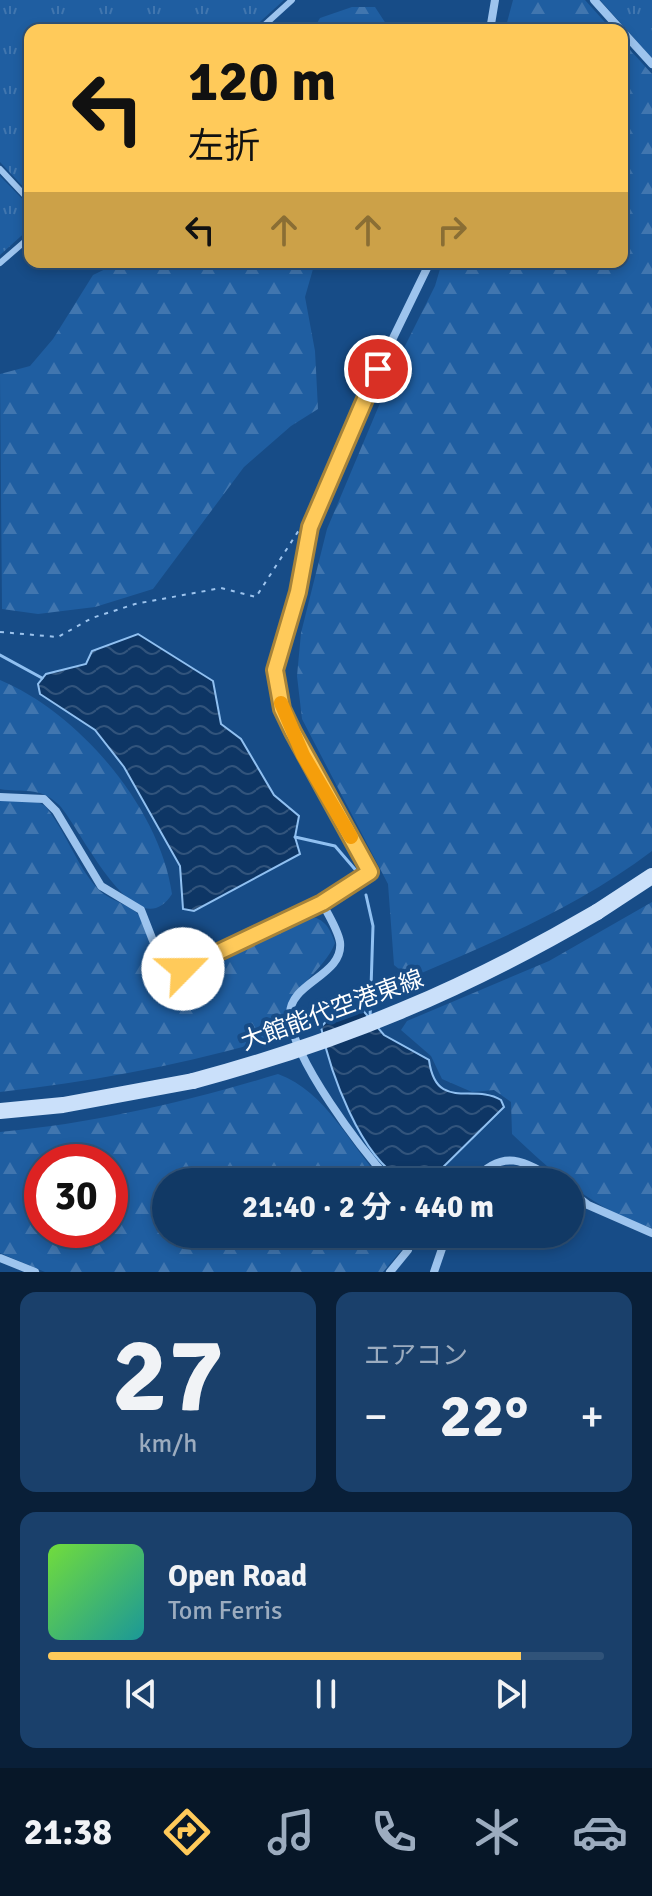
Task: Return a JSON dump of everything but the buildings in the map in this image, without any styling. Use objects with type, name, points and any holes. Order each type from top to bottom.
[{"type":"main road","name":"大館能代空港東線","points":[[0,1111],[63,1105],[193,1081],[316,1046],[384,1021],[529,952],[652,876]]},
{"type":"street","points":[[491,24],[495,0]]},
{"type":"street","points":[[594,0],[616,24]]},
{"type":"street","points":[[628,37],[652,64]]},
{"type":"street","points":[[0,797],[32,796],[44,799],[56,811],[101,886],[141,910],[159,956],[170,965],[183,969],[195,966],[322,903],[370,872],[303,755],[282,709],[275,670],[298,592],[310,527],[378,369],[427,268]]},
{"type":"street","points":[[322,903],[340,941],[339,953],[324,974],[307,985],[294,1002],[290,1015],[307,1065],[359,1145],[379,1168]]},
{"type":"street","points":[[487,1168],[509,1158],[537,1168]]},
{"type":"street","points":[[584,1202],[652,1233]]},
{"type":"street","points":[[390,1272],[408,1248]]},
{"type":"street","points":[[434,1272],[442,1248]]},
{"type":"street","points":[[0,1258],[35,1272]]},
{"type":"lane","points":[[266,24],[292,0]]},
{"type":"lane","points":[[0,169],[24,195]]},
{"type":"lane","points":[[0,263],[24,242]]},
{"type":"path","points":[[0,632],[58,637],[92,618],[135,604],[221,588],[256,597],[295,534],[302,527],[310,527]]},
{"type":"green space","points":[[0,0],[284,0],[258,24],[24,24],[24,188],[0,162]]},
{"type":"green space","points":[[513,0],[585,0],[607,24],[507,24]]},
{"type":"green space","points":[[600,0],[652,0],[652,58],[628,31],[628,24],[622,24]]},
{"type":"green space","points":[[352,7],[375,7],[386,24],[316,24],[320,18]]},
{"type":"green space","points":[[628,48],[652,74],[652,851],[565,906],[504,937],[410,978],[394,965],[388,884],[302,719],[297,676],[301,633],[327,529],[399,358],[435,286],[440,268],[628,268]]},
{"type":"green space","points":[[0,176],[24,201],[24,233],[0,255]]},
{"type":"green space","points":[[108,268],[313,268],[305,297],[315,351],[318,409],[291,426],[244,467],[153,589],[95,607],[38,614],[2,609],[0,374],[30,366],[53,339],[93,275]]},
{"type":"green space","points":[[0,680],[30,695],[59,715],[111,767],[133,797],[164,861],[172,894],[157,908],[141,907],[125,896],[93,856],[67,815],[51,798],[37,792],[0,789]]},
{"type":"green space","points":[[0,800],[34,800],[45,806],[90,880],[103,893],[139,915],[148,929],[155,954],[172,970],[185,973],[309,916],[323,922],[335,943],[329,955],[294,996],[286,1017],[286,1035],[144,1070],[0,1092]]},
{"type":"green space","points":[[652,902],[652,1228],[612,1212],[584,1194],[584,1168],[550,1168],[543,1163],[512,1134],[511,1102],[494,1090],[472,1092],[442,1079],[431,1056],[401,1030],[407,1021],[549,961]]},
{"type":"green space","points":[[278,1074],[295,1082],[324,1106],[372,1168],[152,1168],[152,1248],[403,1248],[383,1272],[45,1272],[0,1253],[0,1132],[106,1117]]},
{"type":"water","points":[[138,634],[213,681],[221,724],[241,739],[274,795],[299,816],[295,837],[300,854],[194,911],[183,909],[180,866],[124,767],[95,730],[40,694],[38,684],[46,674],[86,664],[92,651]]},
{"type":"water","points":[[360,1007],[384,1035],[429,1060],[439,1086],[457,1093],[490,1096],[501,1100],[504,1107],[442,1168],[387,1168],[373,1153],[349,1112],[332,1067],[321,1027],[333,1014]]},
{"type":"waterway","points":[[0,655],[42,678]]},
{"type":"waterway","points":[[295,837],[335,846],[359,874]]},
{"type":"waterway","points":[[366,895],[373,926],[370,1019]]},
{"type":"slow traffic","points":[[281,703],[303,755],[351,837]]},
{"type":"route","points":[[183,969],[195,966],[322,903],[370,872],[303,755],[282,709],[275,670],[298,592],[310,527],[378,369]]}]
